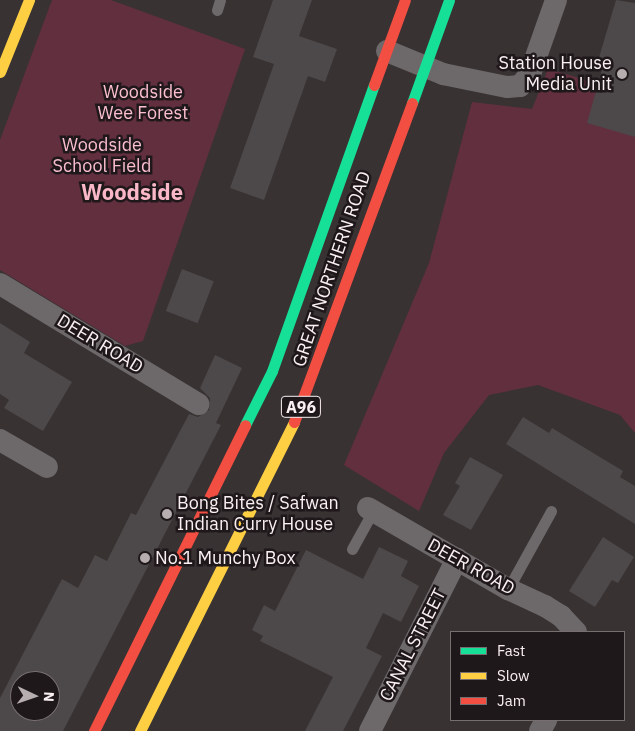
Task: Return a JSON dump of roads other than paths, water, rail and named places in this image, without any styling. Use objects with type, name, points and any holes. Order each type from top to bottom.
[{"type":"main road","points":[[0,72],[29,0]]},
{"type":"main road","name":"GREAT NORTHERN ROAD","points":[[94,731],[272,371],[405,0]]},
{"type":"main road","name":"GREAT NORTHERN ROAD","points":[[140,731],[300,411],[423,67],[450,0]]},
{"type":"street","points":[[387,51],[423,67],[481,82],[520,86],[530,74],[556,0]]},
{"type":"street","name":"DEER ROAD","points":[[0,285],[198,404]]},
{"type":"street","points":[[0,440],[46,467]]},
{"type":"street","name":"DEER ROAD","points":[[370,509],[508,589],[545,606],[575,630]]},
{"type":"street","name":"CANAL STREET","points":[[370,731],[457,559]]},
{"type":"lane","points":[[352,549],[370,509]]},
{"type":"lane","points":[[508,589],[551,511]]},
{"type":"place","name":"Station House Media Unit","points":[[622,74]]},
{"type":"place","name":"Bong Bites / Safwan Indian Curry House","points":[[167,514]]},
{"type":"place","name":"No.1 Munchy Box","points":[[145,558]]},
{"type":"district","name":"Woodside","points":[[132,192]]},
{"type":"park label","name":"Woodside Wee Forest","points":[[143,104]]},
{"type":"park label","name":"Woodside School Field","points":[[102,156]]}]
